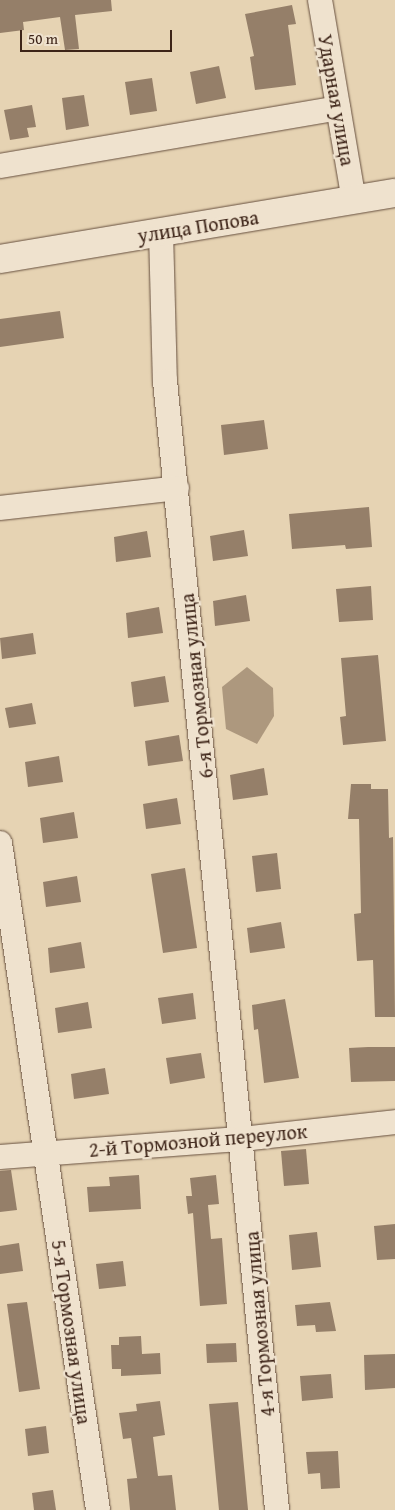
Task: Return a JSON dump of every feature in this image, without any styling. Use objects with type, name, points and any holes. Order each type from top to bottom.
[{"type":"street","name":"Ударная улица","points":[[320,0],[354,200]]},
{"type":"street","points":[[0,166],[338,108]]},
{"type":"street","name":"улица Попова","points":[[0,258],[395,193]]},
{"type":"street","name":"6-я Тормозная улица","points":[[161,232],[165,381],[242,1139]]},
{"type":"street","points":[[0,508],[176,488]]},
{"type":"street","name":"5-я Тормозная улица","points":[[0,843],[98,1510]]},
{"type":"street","name":"2-й Тормозной переулок","points":[[0,1157],[242,1139],[395,1122]]},
{"type":"street","name":"4-я Тормозная улица","points":[[242,1139],[277,1510]]},
{"type":"shaded area","points":[[247,667],[273,688],[274,716],[257,744],[226,729],[222,687]]},
{"type":"building","points":[[0,0],[111,0],[112,11],[75,15],[79,49],[65,50],[60,17],[23,22],[24,30],[0,33]]},
{"type":"building","points":[[292,5],[296,24],[288,25],[296,85],[255,90],[250,57],[254,56],[245,14]]},
{"type":"building","points":[[219,66],[226,98],[196,104],[190,72]]},
{"type":"building","points":[[152,78],[157,111],[130,115],[125,82]]},
{"type":"building","points":[[84,95],[89,126],[66,130],[62,98]]},
{"type":"building","points":[[32,105],[36,127],[27,128],[29,137],[10,140],[4,110]]},
{"type":"building","points":[[60,311],[64,338],[0,347],[0,319]]},
{"type":"building","points":[[264,420],[268,449],[224,455],[221,425]]},
{"type":"building","points":[[369,507],[372,547],[346,549],[345,545],[292,549],[289,514]]},
{"type":"building","points":[[244,530],[248,556],[213,561],[210,536]]},
{"type":"building","points":[[147,531],[151,557],[116,562],[114,537]]},
{"type":"building","points":[[371,586],[373,620],[339,622],[336,589]]},
{"type":"building","points":[[246,595],[250,621],[215,626],[213,601]]},
{"type":"building","points":[[159,607],[163,633],[128,638],[126,613]]},
{"type":"building","points":[[33,633],[36,654],[2,659],[0,638]]},
{"type":"building","points":[[378,655],[386,741],[343,745],[340,717],[346,716],[341,658]]},
{"type":"building","points":[[165,676],[169,702],[134,707],[131,682]]},
{"type":"building","points":[[32,703],[36,724],[9,728],[5,708]]},
{"type":"building","points":[[179,735],[183,761],[148,766],[145,741]]},
{"type":"building","points":[[59,756],[63,782],[28,787],[25,762]]},
{"type":"building","points":[[264,768],[268,795],[233,800],[230,775]]},
{"type":"building","points":[[351,784],[371,784],[371,789],[388,789],[389,838],[393,837],[395,1017],[375,1017],[373,960],[357,961],[354,914],[361,913],[359,819],[348,819]]},
{"type":"building","points":[[177,798],[181,824],[146,829],[143,804]]},
{"type":"building","points":[[74,812],[78,838],[43,843],[40,818]]},
{"type":"building","points":[[277,853],[281,889],[256,892],[252,856]]},
{"type":"building","points":[[185,868],[197,948],[163,953],[151,874]]},
{"type":"building","points":[[77,876],[81,902],[46,907],[43,882]]},
{"type":"building","points":[[281,922],[285,948],[250,953],[247,928]]},
{"type":"building","points":[[81,942],[85,968],[50,973],[48,948]]},
{"type":"building","points":[[193,993],[196,1019],[162,1024],[158,998]]},
{"type":"building","points":[[285,999],[299,1078],[264,1083],[258,1029],[254,1030],[252,1005]]},
{"type":"building","points":[[88,1002],[92,1028],[58,1033],[55,1008]]},
{"type":"building","points":[[395,1047],[395,1081],[351,1082],[349,1048]]},
{"type":"building","points":[[201,1053],[205,1078],[170,1084],[166,1058]]},
{"type":"building","points":[[105,1068],[109,1094],[74,1099],[71,1074]]},
{"type":"building","points":[[306,1149],[309,1184],[284,1186],[281,1151]]},
{"type":"building","points":[[11,1170],[17,1210],[0,1212],[0,1171]]},
{"type":"building","points":[[139,1175],[141,1209],[89,1212],[87,1187],[110,1186],[109,1177]]},
{"type":"building","points":[[216,1175],[219,1204],[208,1205],[211,1239],[222,1238],[227,1304],[200,1306],[193,1213],[188,1214],[186,1196],[192,1196],[190,1178]]},
{"type":"building","points":[[395,1224],[395,1259],[377,1260],[374,1226]]},
{"type":"building","points":[[317,1232],[321,1267],[292,1270],[289,1235]]},
{"type":"building","points":[[19,1243],[23,1271],[0,1274],[0,1246]]},
{"type":"building","points":[[123,1261],[126,1286],[99,1289],[96,1264]]},
{"type":"building","points":[[27,1302],[40,1389],[19,1392],[7,1304]]},
{"type":"building","points":[[330,1302],[336,1331],[316,1332],[315,1325],[297,1326],[295,1305]]},
{"type":"building","points":[[141,1336],[142,1354],[160,1353],[161,1374],[121,1376],[121,1369],[112,1369],[111,1345],[119,1345],[119,1337]]},
{"type":"building","points":[[236,1343],[237,1362],[207,1363],[206,1344]]},
{"type":"building","points":[[395,1354],[395,1388],[365,1390],[364,1355]]},
{"type":"building","points":[[331,1374],[333,1398],[302,1401],[300,1376]]},
{"type":"building","points":[[160,1401],[165,1435],[153,1437],[158,1476],[172,1475],[176,1510],[130,1510],[127,1479],[137,1478],[131,1438],[123,1439],[119,1413],[137,1411],[136,1404]]},
{"type":"building","points":[[238,1402],[248,1510],[219,1510],[209,1404]]},
{"type":"building","points":[[46,1426],[49,1453],[28,1456],[25,1429]]},
{"type":"building","points":[[338,1451],[340,1488],[321,1489],[320,1473],[308,1474],[306,1452]]},
{"type":"building","points":[[53,1490],[56,1510],[34,1510],[32,1493]]}]
